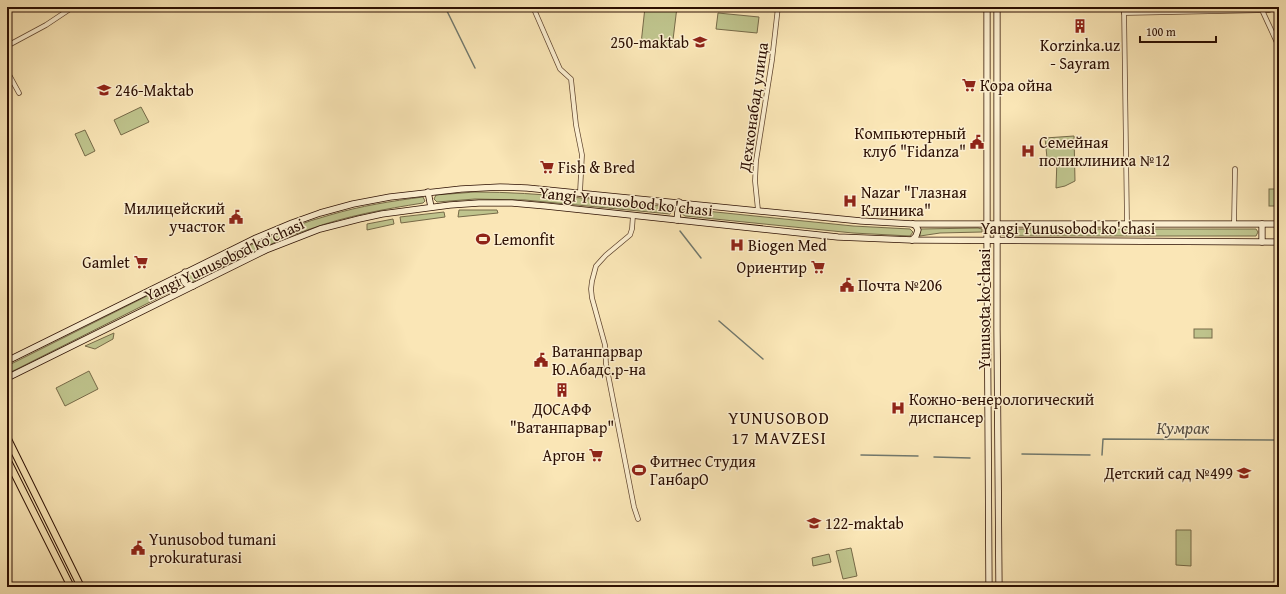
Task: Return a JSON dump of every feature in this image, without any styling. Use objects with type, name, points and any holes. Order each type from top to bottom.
[{"type":"main road","name":"Yunusota koʻchasi","points":[[987,7],[989,587]]},
{"type":"main road","name":"Yunusota koʻchasi","points":[[997,7],[999,587]]},
{"type":"main road","name":"Yangi Yunusobod ko'chasi","points":[[7,361],[256,238],[311,216],[335,208],[372,200],[461,188],[506,187],[580,192],[889,223],[1279,224]]},
{"type":"main road","points":[[428,192],[431,207]]},
{"type":"main road","points":[[677,220],[679,202]]},
{"type":"main road","name":"Yangi Yunusobod ko'chasi","points":[[7,378],[266,250],[308,233],[364,218],[431,207],[473,204],[546,206],[838,236],[912,240],[1279,242]]},
{"type":"main road","points":[[912,240],[916,236],[918,230],[913,224]]},
{"type":"main road","points":[[1262,224],[1262,242]]},
{"type":"main road","points":[[185,272],[183,278],[184,282],[193,286]]},
{"type":"main road","points":[[7,437],[81,587]]},
{"type":"main road","points":[[7,459],[70,585]]},
{"type":"main road","points":[[70,585],[72,578],[77,579]]},
{"type":"street","points":[[7,46],[46,25],[73,7]]},
{"type":"street","points":[[533,7],[560,69],[571,79],[576,125],[582,155],[580,192]]},
{"type":"street","name":"Дехконабад улица","points":[[758,210],[755,181],[756,161],[772,60],[778,7]]},
{"type":"street","points":[[1124,7],[1127,224]]},
{"type":"street","points":[[1124,13],[1269,10],[1270,7]]},
{"type":"street","points":[[1262,10],[1279,47]]},
{"type":"street","points":[[7,71],[19,93]]},
{"type":"street","points":[[1234,224],[1235,169]]},
{"type":"street","points":[[633,215],[630,235],[606,255],[596,266],[593,273],[591,289],[605,345],[606,364],[634,507],[638,519]]},
{"type":"green space","points":[[645,7],[677,7],[672,48],[641,44]]},
{"type":"green space","points":[[718,13],[759,17],[757,33],[716,29]]},
{"type":"green space","points":[[141,107],[149,122],[121,135],[114,120]]},
{"type":"green space","points":[[85,130],[95,151],[85,156],[75,134]]},
{"type":"green space","points":[[1074,136],[1075,181],[1065,186],[1056,188],[1057,159],[1047,158],[1045,138]]},
{"type":"green space","points":[[1269,189],[1279,189],[1279,206],[1269,206]]},
{"type":"green space","points":[[500,192],[573,197],[671,207],[673,211],[670,214],[525,200],[475,199],[437,202],[434,199],[436,195]]},
{"type":"green space","points":[[423,197],[425,201],[423,203],[366,213],[310,229],[264,247],[190,283],[187,280],[187,276],[240,250],[275,234],[312,220],[364,206]]},
{"type":"green space","points":[[683,209],[853,226],[910,229],[913,232],[910,236],[853,233],[685,216],[682,214]]},
{"type":"green space","points":[[459,210],[497,210],[498,213],[458,217]]},
{"type":"green space","points":[[444,212],[445,217],[401,223],[400,217]]},
{"type":"green space","points":[[393,219],[394,224],[367,230],[367,224]]},
{"type":"green space","points":[[978,228],[982,229],[982,232],[940,233],[920,236],[920,229]]},
{"type":"green space","points":[[1005,229],[1256,229],[1258,232],[1256,236],[1005,236],[998,234],[998,231]]},
{"type":"green space","points":[[177,281],[180,283],[180,287],[7,374],[7,366]]},
{"type":"green space","points":[[1194,329],[1212,329],[1212,338],[1194,338]]},
{"type":"green space","points":[[114,333],[113,339],[95,349],[85,346]]},
{"type":"green space","points":[[89,371],[98,389],[65,406],[56,388]]},
{"type":"green space","points":[[1176,530],[1191,530],[1191,566],[1176,565]]},
{"type":"green space","points":[[851,548],[857,576],[843,579],[836,551]]},
{"type":"green space","points":[[829,554],[831,562],[813,566],[812,558]]},
{"type":"waterway","points":[[445,7],[475,68]]},
{"type":"waterway","name":"Кумрак","points":[[680,231],[701,258]]},
{"type":"waterway","name":"Кумрак","points":[[719,321],[763,359]]},
{"type":"waterway","name":"Кумрак","points":[[1102,455],[1103,439],[1279,440]]},
{"type":"waterway","name":"Кумрак","points":[[1022,454],[1090,455]]},
{"type":"waterway","name":"Кумрак","points":[[861,455],[918,456]]},
{"type":"waterway","name":"Кумрак","points":[[934,457],[970,458]]},
{"type":"place","name":"Korzinka.uz - Sayram","points":[[1080,26]]},
{"type":"place","name":"250-maktab","points":[[700,42]]},
{"type":"place","name":"Кора ойна","points":[[969,85]]},
{"type":"place","name":"246-Maktab","points":[[104,90]]},
{"type":"place","name":"Компьютерный клуб \"Fidanza\"","points":[[977,142]]},
{"type":"place","name":"Семейная поликлиника №12","points":[[1028,151]]},
{"type":"place","name":"Fish & Bred","points":[[547,167]]},
{"type":"place","name":"Nazar \"Глазная Клиника\"","points":[[850,201]]},
{"type":"place","name":"Милицейский участок","points":[[236,217]]},
{"type":"place","name":"Lemonfit","points":[[483,239]]},
{"type":"place","name":"Biogen Med","points":[[737,245]]},
{"type":"place","name":"Gamlet","points":[[141,262]]},
{"type":"place","name":"Ориентир","points":[[818,267]]},
{"type":"place","name":"Почта №206","points":[[847,285]]},
{"type":"place","name":"Ватанпарвар Ю.Абадс.р-на","points":[[541,360]]},
{"type":"place","name":"ДОСАФФ \"Ватанпарвар\"","points":[[562,390]]},
{"type":"place","name":"Кожно-венерологический диспансер","points":[[898,408]]},
{"type":"place","name":"Аргон","points":[[596,455]]},
{"type":"place","name":"Фитнес Студия ГанбарО","points":[[639,470]]},
{"type":"place","name":"Детский сад №499","points":[[1244,473]]},
{"type":"place","name":"122-maktab","points":[[814,523]]},
{"type":"place","name":"Yunusobod tumani prokuraturasi","points":[[138,548]]},
{"type":"district","name":"YUNUSOBOD 17 MAVZESI","points":[[779,428]]}]
